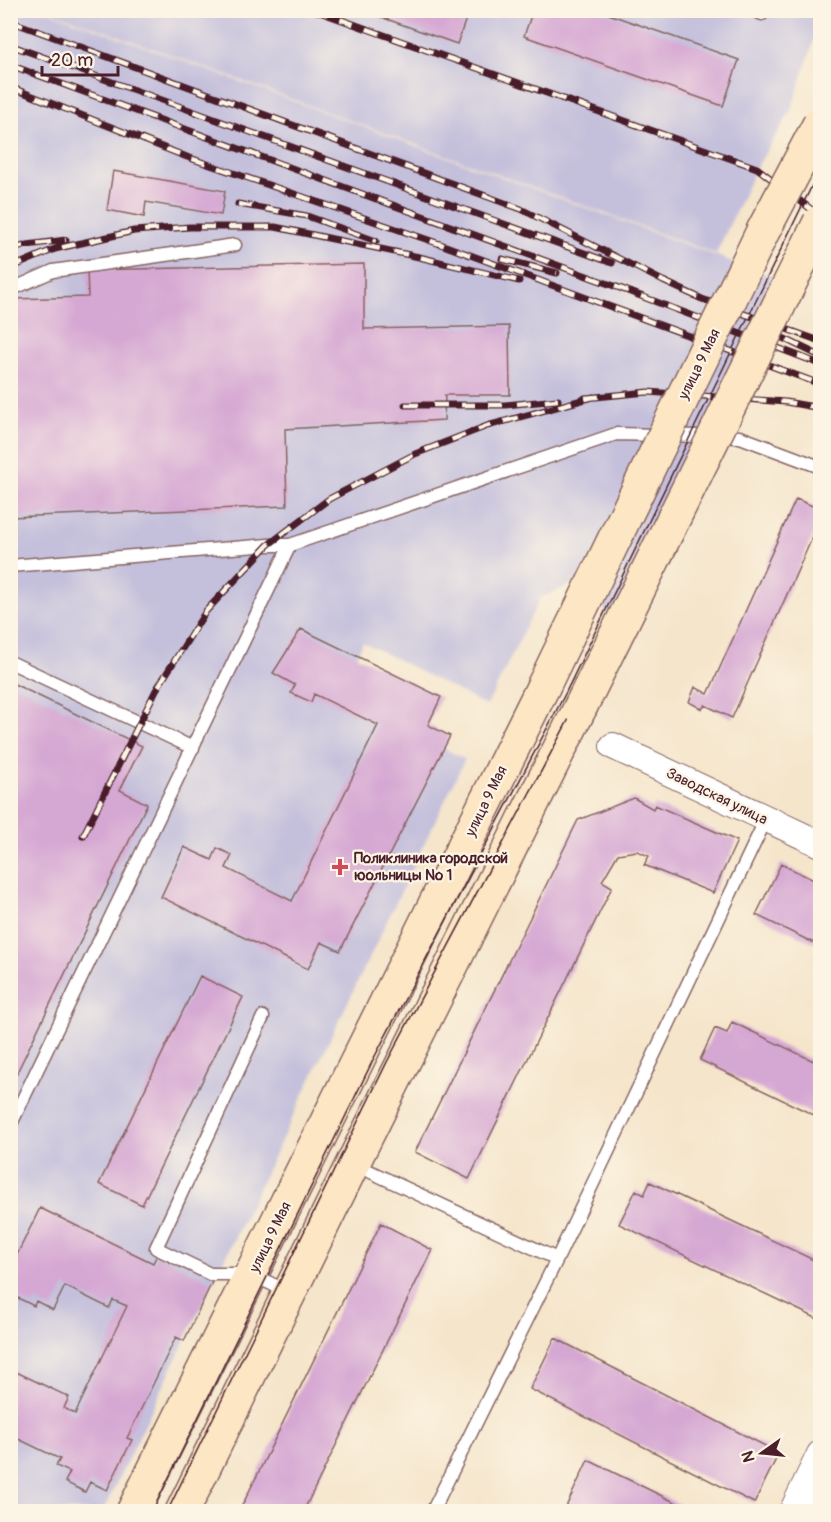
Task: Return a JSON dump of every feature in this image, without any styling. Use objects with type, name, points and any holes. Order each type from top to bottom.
[{"type":"main road","name":"улица 9 Мая","points":[[133,1512],[543,687],[763,231],[820,123]]},
{"type":"main road","points":[[182,1512],[352,1163],[820,222]]},
{"type":"street","name":"Заводская улица","points":[[614,746],[820,844]]},
{"type":"street","points":[[792,1512],[820,1454]]},
{"type":"lane","points":[[754,10],[762,14],[763,10]]},
{"type":"lane","points":[[10,290],[53,271],[235,245]]},
{"type":"lane","points":[[10,567],[290,545],[616,434],[740,438],[820,467]]},
{"type":"lane","points":[[10,1126],[290,545]]},
{"type":"lane","points":[[10,662],[192,748]]},
{"type":"lane","points":[[432,1512],[557,1259],[766,819]]},
{"type":"lane","points":[[263,1017],[156,1248],[210,1274],[251,1274],[289,1292]]},
{"type":"lane","points":[[352,1163],[557,1259]]},
{"type":"shaded area","points":[[820,10],[820,22],[791,111],[756,168],[716,254],[50,11]]},
{"type":"shaded area","points":[[10,11],[47,11],[799,286],[613,618],[593,597],[591,576],[540,598],[487,706],[363,642],[338,696],[465,759],[103,1511],[11,1511]]},
{"type":"building","points":[[361,10],[469,10],[457,44]]},
{"type":"building","points":[[533,10],[597,10],[739,60],[723,106],[524,36]]},
{"type":"building","points":[[113,171],[225,191],[221,215],[146,202],[144,217],[107,210]]},
{"type":"building","points":[[364,264],[364,329],[509,326],[510,395],[445,395],[444,420],[285,429],[287,506],[10,517],[10,299],[88,297],[87,270]]},
{"type":"building","points":[[796,499],[820,509],[820,520],[732,718],[705,705],[702,709],[689,702],[695,687],[708,694]]},
{"type":"building","points":[[301,629],[441,697],[428,725],[450,736],[340,951],[321,942],[308,969],[161,897],[184,847],[212,860],[217,848],[232,855],[226,868],[292,901],[378,725],[314,694],[311,702],[291,693],[295,685],[273,673]]},
{"type":"building","points":[[10,682],[142,746],[120,790],[147,804],[10,1087]]},
{"type":"building","points":[[634,798],[653,809],[655,805],[737,841],[713,893],[644,865],[649,856],[637,851],[618,854],[602,881],[612,887],[469,1179],[415,1152],[578,820]]},
{"type":"building","points":[[781,864],[820,883],[820,946],[756,915]]},
{"type":"building","points":[[200,976],[243,997],[142,1205],[99,1184]]},
{"type":"building","points":[[732,1022],[820,1064],[820,1118],[700,1060],[715,1028],[727,1033]]},
{"type":"building","points":[[650,1182],[820,1263],[820,1320],[619,1224],[636,1190],[644,1195]]},
{"type":"building","points":[[40,1208],[153,1263],[157,1255],[212,1282],[184,1341],[176,1337],[127,1438],[132,1440],[107,1490],[90,1482],[85,1492],[65,1482],[70,1472],[56,1466],[60,1459],[10,1435],[10,1369],[69,1397],[64,1408],[75,1414],[127,1306],[113,1300],[109,1308],[65,1286],[53,1310],[36,1301],[34,1306],[10,1294],[10,1269]]},
{"type":"building","points":[[381,1223],[432,1250],[303,1512],[239,1512]]},
{"type":"building","points":[[555,1338],[779,1453],[754,1503],[530,1389]]},
{"type":"building","points":[[588,1460],[695,1512],[570,1512],[565,1509]]},
{"type":"tram line","points":[[152,1512],[374,1058],[565,694],[820,169]]},
{"type":"tram line","points":[[167,1512],[387,1062],[580,698],[820,201]]},
{"type":"railway","points":[[314,10],[757,168],[820,216]]},
{"type":"railway","points":[[10,21],[521,209],[702,299],[820,341]]},
{"type":"railway","points":[[10,45],[612,263]]},
{"type":"railway","points":[[10,65],[617,287],[820,364]]},
{"type":"railway","points":[[10,87],[187,157],[443,245],[820,384]]},
{"type":"railway","points":[[238,204],[307,216],[376,241]]},
{"type":"railway","points":[[10,268],[55,249],[134,231],[190,227],[275,227],[419,257],[519,281]]},
{"type":"railway","points":[[10,250],[27,245],[66,240]]},
{"type":"railway","points":[[502,259],[557,273]]},
{"type":"railway","points":[[762,328],[816,354]]},
{"type":"railway","points":[[585,398],[648,392],[786,402],[820,408]]},
{"type":"railway","points":[[83,836],[156,690],[206,611],[268,545],[329,499],[415,454],[487,426],[593,397]]},
{"type":"railway","points":[[405,405],[505,405],[558,400]]},
{"type":"place","name":"Поликлиника городской юольницы № 1","points":[[340,867]]}]
